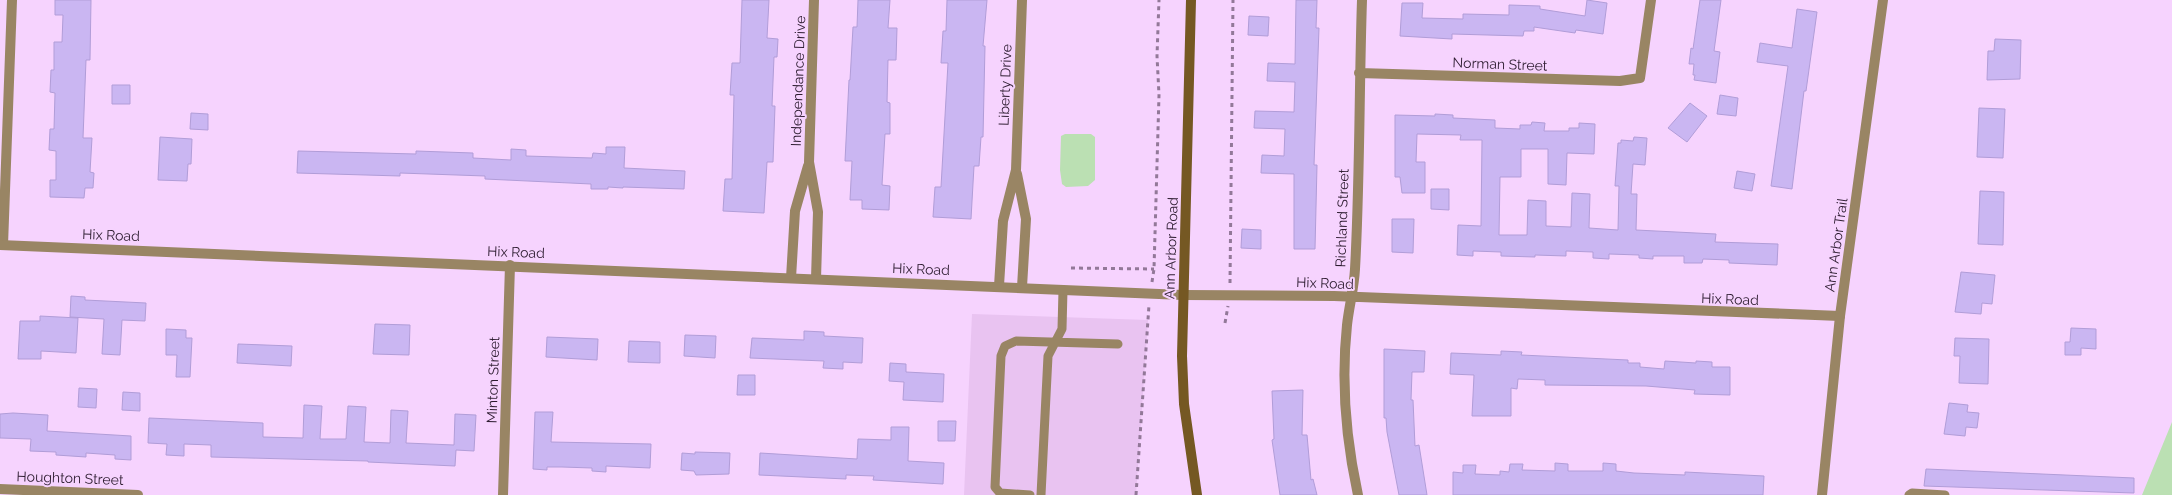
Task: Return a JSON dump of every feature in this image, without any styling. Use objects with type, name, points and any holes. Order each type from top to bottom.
[{"type":"main road","name":"Ann Arbor Road","points":[[1191,0],[1182,356],[1184,404],[1196,495]]},
{"type":"street","points":[[2,245],[12,0]]},
{"type":"street","name":"Independance Drive","points":[[808,162],[814,0]]},
{"type":"street","name":"Liberty Drive","points":[[1016,170],[1022,0]]},
{"type":"street","name":"Richland Street","points":[[1358,495],[1348,442],[1345,401],[1346,329],[1355,270],[1362,0]]},
{"type":"street","name":"Norman Street","points":[[1359,74],[1620,81],[1640,78],[1651,0]]},
{"type":"street","name":"Ann Arbor Trail","points":[[1822,495],[1840,316],[1882,0]]},
{"type":"street","points":[[791,278],[795,211],[808,162]]},
{"type":"street","points":[[808,162],[818,212],[816,279]]},
{"type":"street","points":[[1000,286],[1003,221],[1016,170]]},
{"type":"street","points":[[1016,170],[1026,219],[1022,287]]},
{"type":"street","name":"Hix Road","points":[[2,245],[510,265],[1183,295],[1334,296],[1840,316]]},
{"type":"street","name":"Minton Street","points":[[503,495],[510,265]]},
{"type":"street","name":"Houghton Street","points":[[0,489],[138,495]]},
{"type":"lane","points":[[1041,495],[1048,356],[1062,329],[1063,290]]},
{"type":"lane","points":[[1030,495],[1000,493],[995,487],[1001,356],[1004,346],[1010,342],[1056,341],[1118,344]]},
{"type":"lane","points":[[1909,495],[1912,493],[1945,495]]},
{"type":"path","points":[[1136,495],[1150,293],[1154,269],[1159,95],[1157,56],[1159,0]]},
{"type":"path","points":[[1225,323],[1230,296],[1233,0]]},
{"type":"path","points":[[1071,268],[1154,269]]},
{"type":"shaded area","points":[[972,314],[1148,320],[1136,495],[964,495]]},
{"type":"green space","points":[[1065,134],[1091,134],[1095,137],[1095,180],[1088,186],[1066,187],[1062,184],[1060,170],[1061,136]]},
{"type":"green space","points":[[2172,422],[2172,495],[2142,495]]},
{"type":"building","points":[[55,0],[91,0],[90,60],[86,60],[83,138],[92,138],[90,172],[94,173],[93,188],[85,188],[84,198],[50,197],[50,180],[56,180],[56,151],[49,150],[50,129],[54,129],[55,93],[50,92],[51,70],[54,70],[54,42],[62,42],[63,15],[55,15]]},
{"type":"building","points":[[742,0],[769,0],[767,38],[778,39],[777,57],[774,57],[772,106],[775,106],[773,162],[767,162],[764,213],[723,211],[725,179],[732,179],[734,95],[730,95],[732,63],[740,63]]},
{"type":"building","points":[[858,0],[890,0],[888,28],[897,28],[896,60],[888,60],[887,102],[890,103],[890,134],[885,134],[882,185],[890,186],[889,210],[862,209],[862,200],[850,200],[852,161],[845,161],[853,27],[857,27]]},
{"type":"building","points":[[947,0],[987,0],[983,46],[985,46],[983,137],[981,137],[979,166],[974,166],[971,219],[933,217],[935,187],[941,187],[948,63],[941,63],[943,31],[946,31]]},
{"type":"building","points":[[1296,0],[1317,0],[1316,28],[1319,28],[1314,165],[1317,165],[1315,249],[1294,249],[1294,174],[1261,173],[1262,155],[1284,156],[1285,129],[1254,128],[1255,111],[1294,112],[1295,82],[1267,81],[1268,63],[1295,64]]},
{"type":"building","points":[[1587,0],[1607,3],[1603,34],[1576,30],[1575,33],[1534,27],[1534,31],[1524,31],[1523,36],[1452,34],[1452,39],[1400,36],[1402,3],[1423,3],[1422,18],[1463,19],[1463,14],[1509,15],[1509,5],[1540,6],[1540,9],[1585,16]]},
{"type":"building","points":[[1700,0],[1721,0],[1714,51],[1720,52],[1716,83],[1694,80],[1694,64],[1689,64]]},
{"type":"building","points":[[1797,9],[1817,12],[1806,91],[1804,91],[1792,189],[1771,186],[1788,66],[1757,62],[1760,43],[1792,48]]},
{"type":"building","points":[[1249,16],[1269,17],[1268,36],[1248,35]]},
{"type":"building","points":[[1995,39],[2021,40],[2020,79],[1987,80],[1988,51],[1994,51]]},
{"type":"building","points":[[112,85],[130,85],[130,104],[112,104]]},
{"type":"building","points":[[1720,95],[1738,98],[1736,116],[1717,114]]},
{"type":"building","points":[[1690,103],[1707,116],[1687,142],[1668,128]]},
{"type":"building","points":[[1979,108],[2005,109],[2003,158],[1977,157]]},
{"type":"building","points":[[191,113],[208,114],[208,130],[190,129]]},
{"type":"building","points":[[1435,114],[1453,115],[1453,118],[1495,120],[1495,128],[1520,129],[1520,125],[1531,125],[1532,122],[1545,123],[1544,131],[1569,131],[1569,128],[1579,128],[1579,123],[1595,124],[1594,154],[1567,153],[1566,185],[1548,184],[1548,149],[1521,149],[1521,177],[1500,177],[1499,235],[1527,235],[1528,200],[1546,201],[1546,226],[1571,227],[1572,193],[1590,194],[1589,228],[1618,230],[1619,186],[1615,186],[1618,143],[1621,143],[1621,140],[1633,141],[1634,137],[1647,138],[1645,165],[1633,164],[1631,194],[1637,194],[1636,230],[1716,234],[1715,242],[1778,244],[1777,265],[1729,263],[1729,260],[1703,259],[1702,263],[1684,263],[1684,256],[1653,256],[1653,259],[1639,258],[1639,255],[1609,254],[1609,259],[1593,258],[1593,252],[1566,251],[1566,256],[1501,256],[1501,252],[1473,251],[1473,256],[1457,255],[1458,225],[1481,226],[1482,140],[1460,140],[1461,135],[1417,134],[1416,162],[1425,162],[1425,193],[1402,193],[1400,177],[1395,177],[1395,115],[1435,116]]},
{"type":"building","points":[[160,137],[192,139],[191,164],[188,164],[187,181],[158,180]]},
{"type":"building","points":[[606,147],[625,147],[624,168],[685,171],[684,189],[608,187],[608,189],[591,189],[591,184],[485,179],[485,176],[400,173],[400,176],[297,173],[298,151],[416,154],[416,151],[473,153],[473,158],[511,160],[511,149],[526,150],[526,156],[592,158],[593,153],[606,154]]},
{"type":"building","points":[[1737,171],[1755,174],[1752,191],[1734,188]]},
{"type":"building","points":[[1431,189],[1449,189],[1449,210],[1431,209]]},
{"type":"building","points":[[1980,191],[2004,192],[2003,245],[1978,244]]},
{"type":"building","points":[[1392,219],[1414,219],[1413,253],[1392,252]]},
{"type":"building","points":[[1242,229],[1261,230],[1261,249],[1241,248]]},
{"type":"building","points":[[1961,272],[1995,275],[1992,304],[1982,303],[1981,314],[1955,312]]},
{"type":"building","points":[[71,296],[85,297],[85,300],[146,303],[145,321],[122,320],[120,355],[102,354],[104,319],[70,317]]},
{"type":"building","points":[[40,316],[78,318],[76,353],[41,351],[41,359],[18,359],[20,321],[40,321]]},
{"type":"building","points":[[375,324],[410,325],[409,355],[373,354]]},
{"type":"building","points":[[2071,328],[2096,329],[2096,349],[2081,348],[2081,355],[2065,355],[2065,342],[2070,342]]},
{"type":"building","points":[[166,329],[186,330],[186,338],[192,338],[190,377],[176,377],[177,355],[166,355]]},
{"type":"building","points":[[804,331],[824,332],[824,336],[863,338],[862,363],[843,362],[843,369],[823,368],[824,361],[750,358],[752,338],[804,340]]},
{"type":"building","points":[[685,335],[716,336],[715,358],[684,356]]},
{"type":"building","points":[[547,337],[598,339],[597,360],[546,357]]},
{"type":"building","points":[[1955,338],[1989,339],[1988,384],[1959,383],[1960,356],[1954,356]]},
{"type":"building","points":[[629,341],[660,342],[660,363],[628,362]]},
{"type":"building","points":[[238,344],[292,346],[291,366],[237,363]]},
{"type":"building","points":[[1384,349],[1425,351],[1424,372],[1412,372],[1411,400],[1413,400],[1415,446],[1419,445],[1427,495],[1399,495],[1386,418],[1384,418]]},
{"type":"building","points":[[1501,351],[1522,352],[1521,355],[1628,360],[1628,363],[1640,363],[1640,367],[1664,369],[1665,361],[1712,362],[1712,367],[1730,367],[1730,395],[1694,394],[1695,390],[1646,386],[1545,385],[1545,380],[1518,379],[1517,389],[1511,388],[1511,416],[1472,416],[1474,375],[1450,374],[1451,353],[1501,355]]},
{"type":"building","points":[[890,363],[906,364],[906,372],[944,374],[943,402],[903,400],[904,382],[889,381]]},
{"type":"building","points":[[738,375],[755,375],[755,395],[737,395]]},
{"type":"building","points":[[79,388],[97,389],[96,408],[78,407]]},
{"type":"building","points":[[1303,390],[1302,435],[1307,435],[1311,480],[1313,479],[1317,495],[1280,495],[1272,440],[1274,439],[1272,391]]},
{"type":"building","points":[[123,392],[140,393],[140,411],[122,410]]},
{"type":"building","points":[[1949,403],[1968,405],[1967,412],[1979,413],[1977,428],[1966,427],[1965,436],[1944,434]]},
{"type":"building","points":[[304,405],[322,406],[320,439],[346,439],[348,406],[366,407],[364,442],[390,443],[391,410],[408,411],[406,443],[454,445],[455,414],[476,415],[474,451],[456,450],[455,466],[368,461],[211,457],[211,445],[184,444],[184,456],[166,455],[167,444],[148,443],[149,418],[263,423],[263,437],[303,438]]},
{"type":"building","points":[[535,412],[553,412],[551,442],[651,444],[650,468],[606,466],[606,472],[592,471],[592,468],[547,467],[547,470],[533,469]]},
{"type":"building","points":[[0,414],[48,415],[47,431],[131,436],[131,460],[115,459],[115,455],[86,453],[86,457],[56,455],[56,452],[30,451],[31,439],[0,438]]},
{"type":"building","points":[[938,421],[956,421],[955,441],[938,441]]},
{"type":"building","points":[[891,427],[909,427],[908,461],[944,463],[943,484],[873,480],[874,476],[846,475],[846,479],[759,475],[760,453],[857,459],[858,439],[891,440]]},
{"type":"building","points":[[695,452],[730,453],[729,474],[696,475],[694,471],[681,470],[682,453],[695,454]]},
{"type":"building","points":[[1555,463],[1568,464],[1568,471],[1603,471],[1603,463],[1616,464],[1616,471],[1634,473],[1685,475],[1685,472],[1764,476],[1763,495],[1453,495],[1453,472],[1463,473],[1463,465],[1476,465],[1475,474],[1500,475],[1500,471],[1509,472],[1510,464],[1523,464],[1522,470],[1555,471]]},
{"type":"building","points":[[1926,469],[2134,478],[2134,493],[1924,486]]}]
